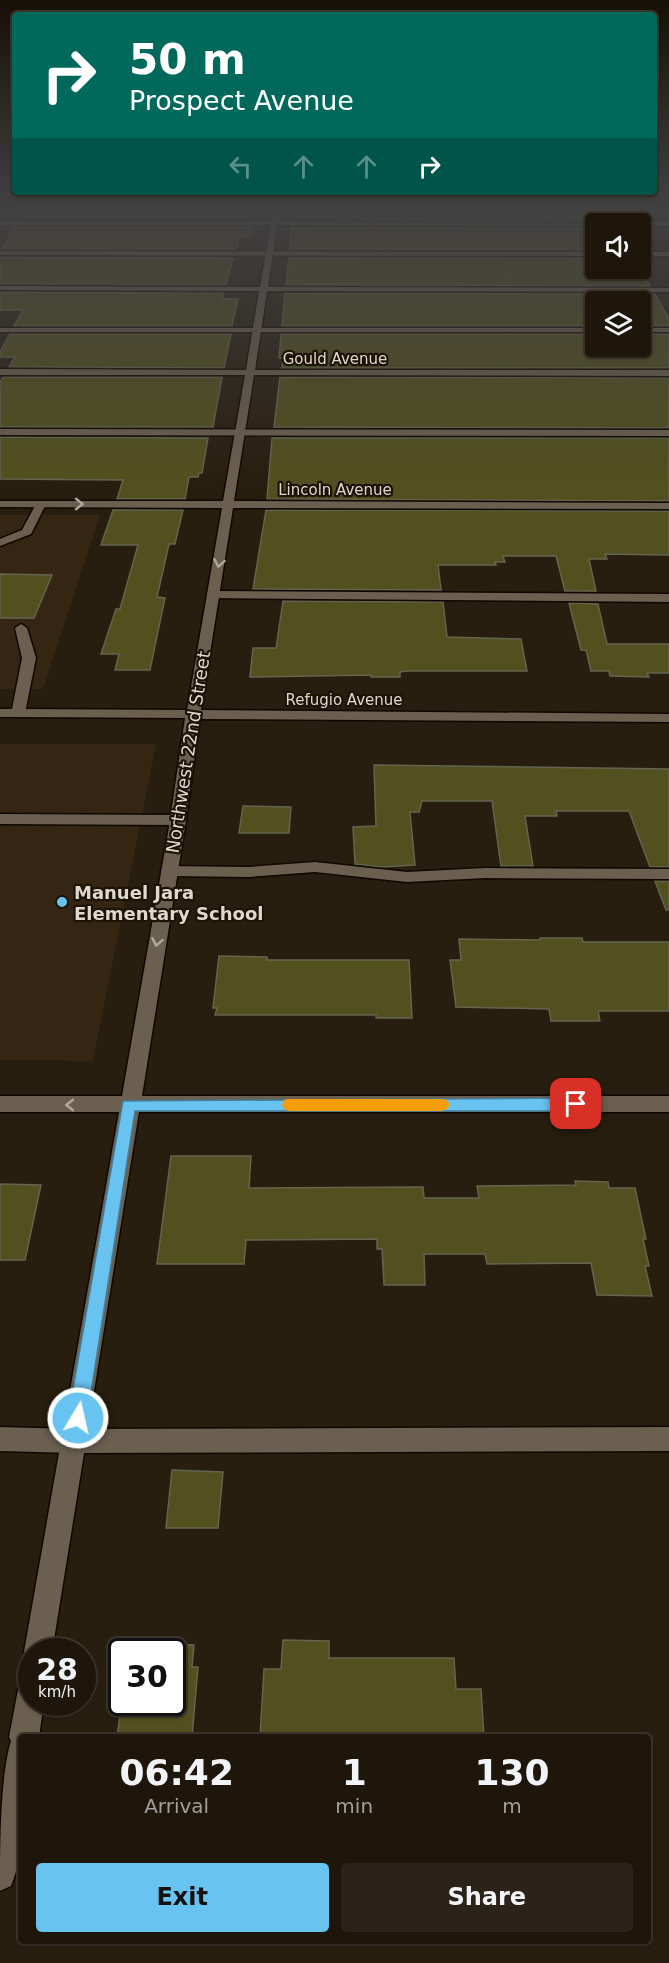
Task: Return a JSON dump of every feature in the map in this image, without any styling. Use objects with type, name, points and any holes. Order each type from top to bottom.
[{"type":"street","name":"Northwest 22nd Street","points":[[40,1638],[170,871],[193,715],[261,300]]},
{"type":"street","points":[[0,330],[585,330]]},
{"type":"street","points":[[651,330],[669,330]]},
{"type":"street","name":"Gould Avenue","points":[[0,372],[669,373]]},
{"type":"street","points":[[0,432],[669,433]]},
{"type":"street","name":"Lincoln Avenue","points":[[0,504],[669,506]]},
{"type":"street","points":[[0,543],[27,532],[41,504]]},
{"type":"street","points":[[214,596],[669,598]]},
{"type":"street","points":[[18,713],[29,658],[21,628]]},
{"type":"street","name":"Refugio Avenue","points":[[0,713],[669,718]]},
{"type":"street","points":[[0,819],[178,820]]},
{"type":"street","points":[[170,871],[249,872],[315,867],[407,877],[485,873],[669,874]]},
{"type":"street","points":[[0,1104],[669,1104]]},
{"type":"street","points":[[0,1439],[74,1441],[669,1439]]},
{"type":"street","points":[[25,1734],[28,1716]]},
{"type":"street","points":[[0,1875],[18,1770]]},
{"type":"shaded area","points":[[0,515],[100,515],[43,689],[0,689]]},
{"type":"shaded area","name":"Manuel Jara Elementary School","points":[[0,744],[156,744],[93,1061],[0,1060]]},
{"type":"building","points":[[0,300],[238,300],[232,326],[14,326],[23,310],[0,310]]},
{"type":"building","points":[[284,300],[585,300],[585,326],[282,326]]},
{"type":"building","points":[[651,300],[658,300],[669,319],[669,326],[651,326]]},
{"type":"building","points":[[10,334],[231,334],[224,368],[9,367],[15,357],[0,357],[0,352]]},
{"type":"building","points":[[281,334],[585,334],[585,357],[651,357],[651,334],[669,334],[669,368],[282,368],[283,358],[279,358]]},
{"type":"building","points":[[3,377],[222,377],[213,427],[0,427],[0,383]]},
{"type":"building","points":[[280,377],[669,378],[669,428],[274,427]]},
{"type":"building","points":[[0,437],[208,438],[202,473],[199,473],[198,477],[189,477],[185,499],[117,499],[123,480],[0,479]]},
{"type":"building","points":[[272,438],[669,438],[669,501],[267,499]]},
{"type":"building","points":[[113,510],[183,510],[175,544],[169,544],[157,597],[165,598],[150,670],[115,670],[119,654],[101,654],[116,609],[120,609],[138,545],[101,545]]},
{"type":"building","points":[[266,510],[669,511],[669,555],[605,554],[607,559],[589,559],[596,591],[565,591],[556,556],[503,556],[505,562],[495,562],[496,565],[438,565],[441,590],[253,589]]},
{"type":"building","points":[[0,574],[52,575],[34,618],[0,618]]},
{"type":"building","points":[[283,601],[443,602],[447,637],[521,639],[527,671],[407,671],[400,672],[400,677],[371,677],[371,675],[250,677],[253,648],[276,648]]},
{"type":"building","points":[[569,603],[598,604],[607,644],[669,644],[669,673],[647,673],[649,677],[610,676],[609,671],[591,671],[586,650],[581,650]]},
{"type":"building","points":[[374,765],[669,769],[669,867],[650,867],[629,811],[556,811],[557,816],[525,816],[533,866],[501,866],[492,801],[422,801],[419,812],[410,812],[415,865],[381,867],[355,864],[353,827],[376,826]]},
{"type":"building","points":[[243,806],[291,807],[289,833],[239,833]]},
{"type":"building","points":[[655,881],[669,881],[669,910],[666,910]]},
{"type":"building","points":[[540,938],[582,938],[583,942],[669,942],[669,1011],[598,1011],[600,1021],[551,1021],[549,1009],[456,1007],[450,960],[461,960],[459,939],[540,940]]},
{"type":"building","points":[[219,956],[267,957],[267,960],[409,960],[412,1018],[376,1018],[376,1015],[215,1015],[217,1008],[213,1008]]},
{"type":"building","points":[[171,1156],[251,1156],[249,1188],[423,1187],[424,1198],[479,1198],[477,1186],[576,1185],[575,1181],[608,1182],[609,1188],[635,1188],[646,1239],[643,1239],[649,1266],[645,1266],[652,1296],[597,1295],[591,1263],[487,1264],[485,1254],[424,1254],[425,1285],[384,1285],[382,1249],[377,1249],[377,1239],[246,1240],[244,1264],[157,1264]]},
{"type":"building","points":[[0,1184],[41,1185],[25,1260],[0,1260]]},
{"type":"building","points":[[172,1470],[223,1472],[218,1528],[166,1528]]},
{"type":"building","points":[[283,1640],[329,1641],[329,1658],[454,1658],[456,1689],[481,1689],[484,1734],[260,1734],[264,1669],[281,1669]]},
{"type":"building","points":[[186,1645],[194,1645],[192,1667],[198,1667],[192,1734],[117,1734],[120,1716],[186,1716]]},
{"type":"slow traffic","points":[[289,1105],[442,1105]]},
{"type":"place","name":"Manuel Jara Elementary School","points":[[62,902]]},
{"type":"route","points":[[78,1418],[129,1105],[576,1104]]}]
